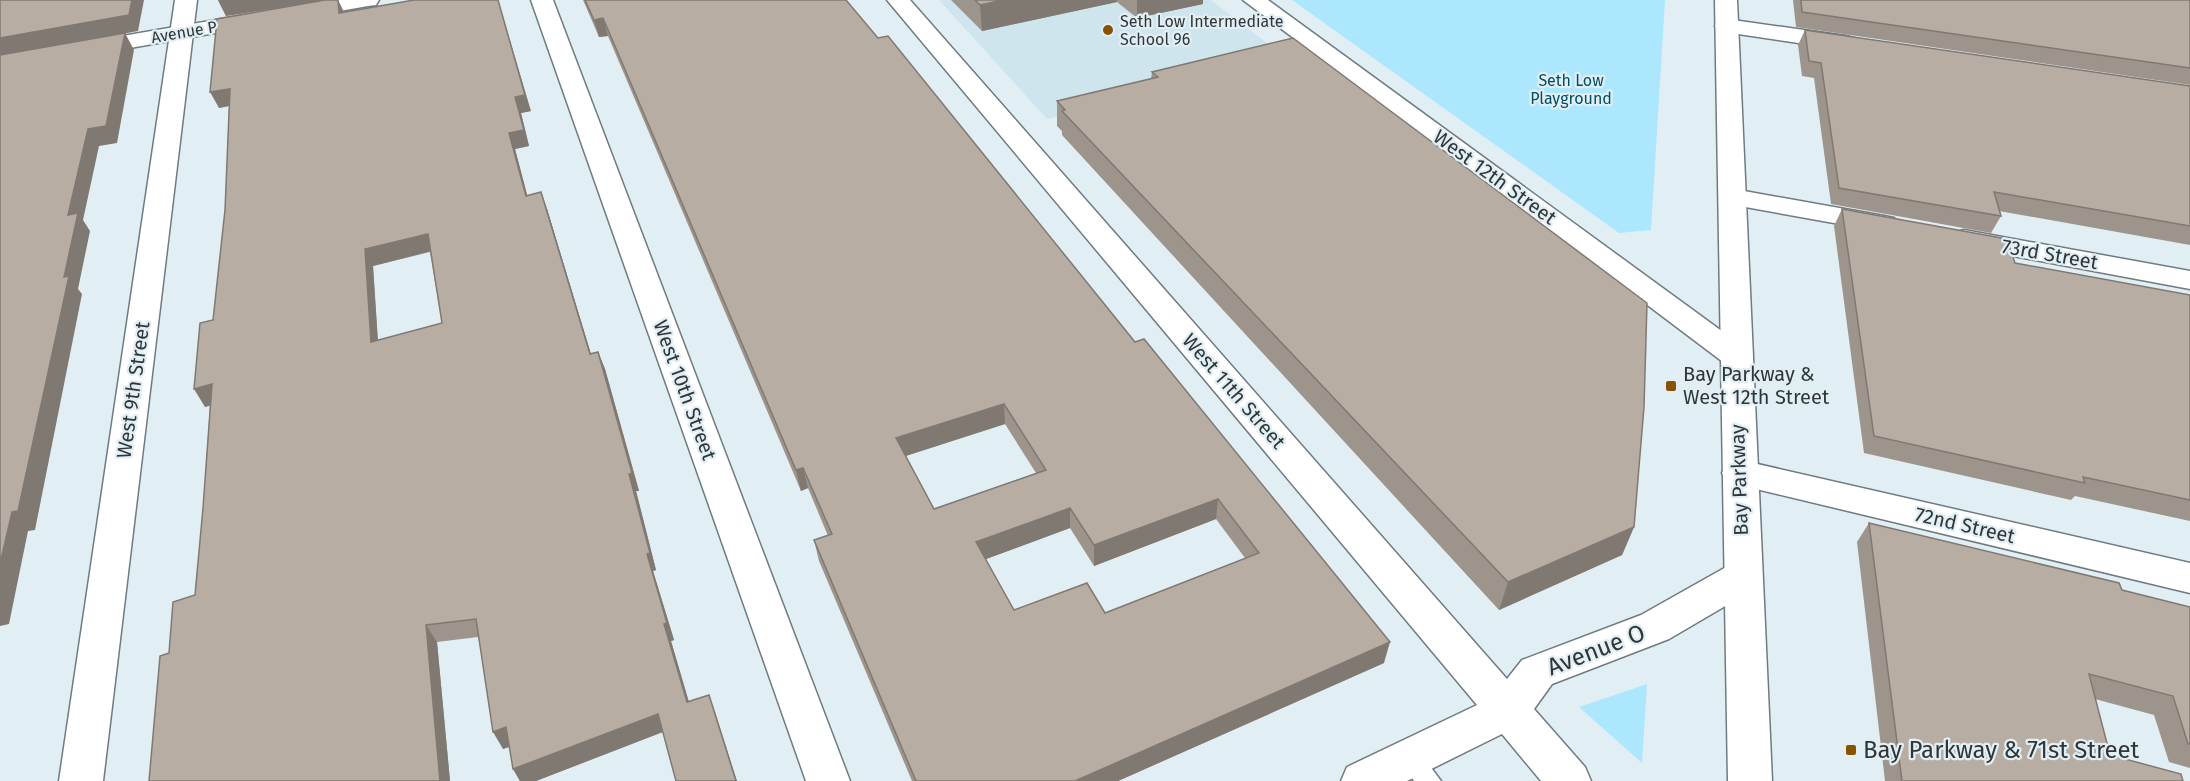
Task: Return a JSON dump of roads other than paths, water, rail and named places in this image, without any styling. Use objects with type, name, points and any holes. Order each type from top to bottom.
[{"type":"street","name":"West 9th Street","points":[[81,781],[186,0]]},
{"type":"street","name":"Avenue P","points":[[0,64],[368,0]]},
{"type":"street","name":"West 10th Street","points":[[542,0],[828,781]]},
{"type":"street","name":"West 11th Street","points":[[898,0],[1569,781]]},
{"type":"street","name":"West 12th Street","points":[[1254,0],[1734,355]]},
{"type":"street","name":"Bay Parkway","points":[[1726,0],[1733,197],[1734,355],[1750,781]]},
{"type":"street","points":[[1726,26],[1864,46]]},
{"type":"street","points":[[1733,197],[1908,229]]},
{"type":"street","name":"73rd Street","points":[[1944,235],[2190,280]]},
{"type":"street","name":"72nd Street","points":[[1740,473],[2190,578]]},
{"type":"street","name":"Avenue O","points":[[1363,781],[1420,770],[1508,710],[1537,672],[1655,627],[1742,577]]},
{"type":"place","name":"Seth Low Intermediate School 96","points":[[1108,30]]},
{"type":"place","name":"Bay Parkway & West 12th Street","points":[[1671,386]]},
{"type":"place","name":"Bay Parkway & 71st Street","points":[[1851,750]]},
{"type":"park label","name":"Seth Low Playground","points":[[1571,89]]}]
